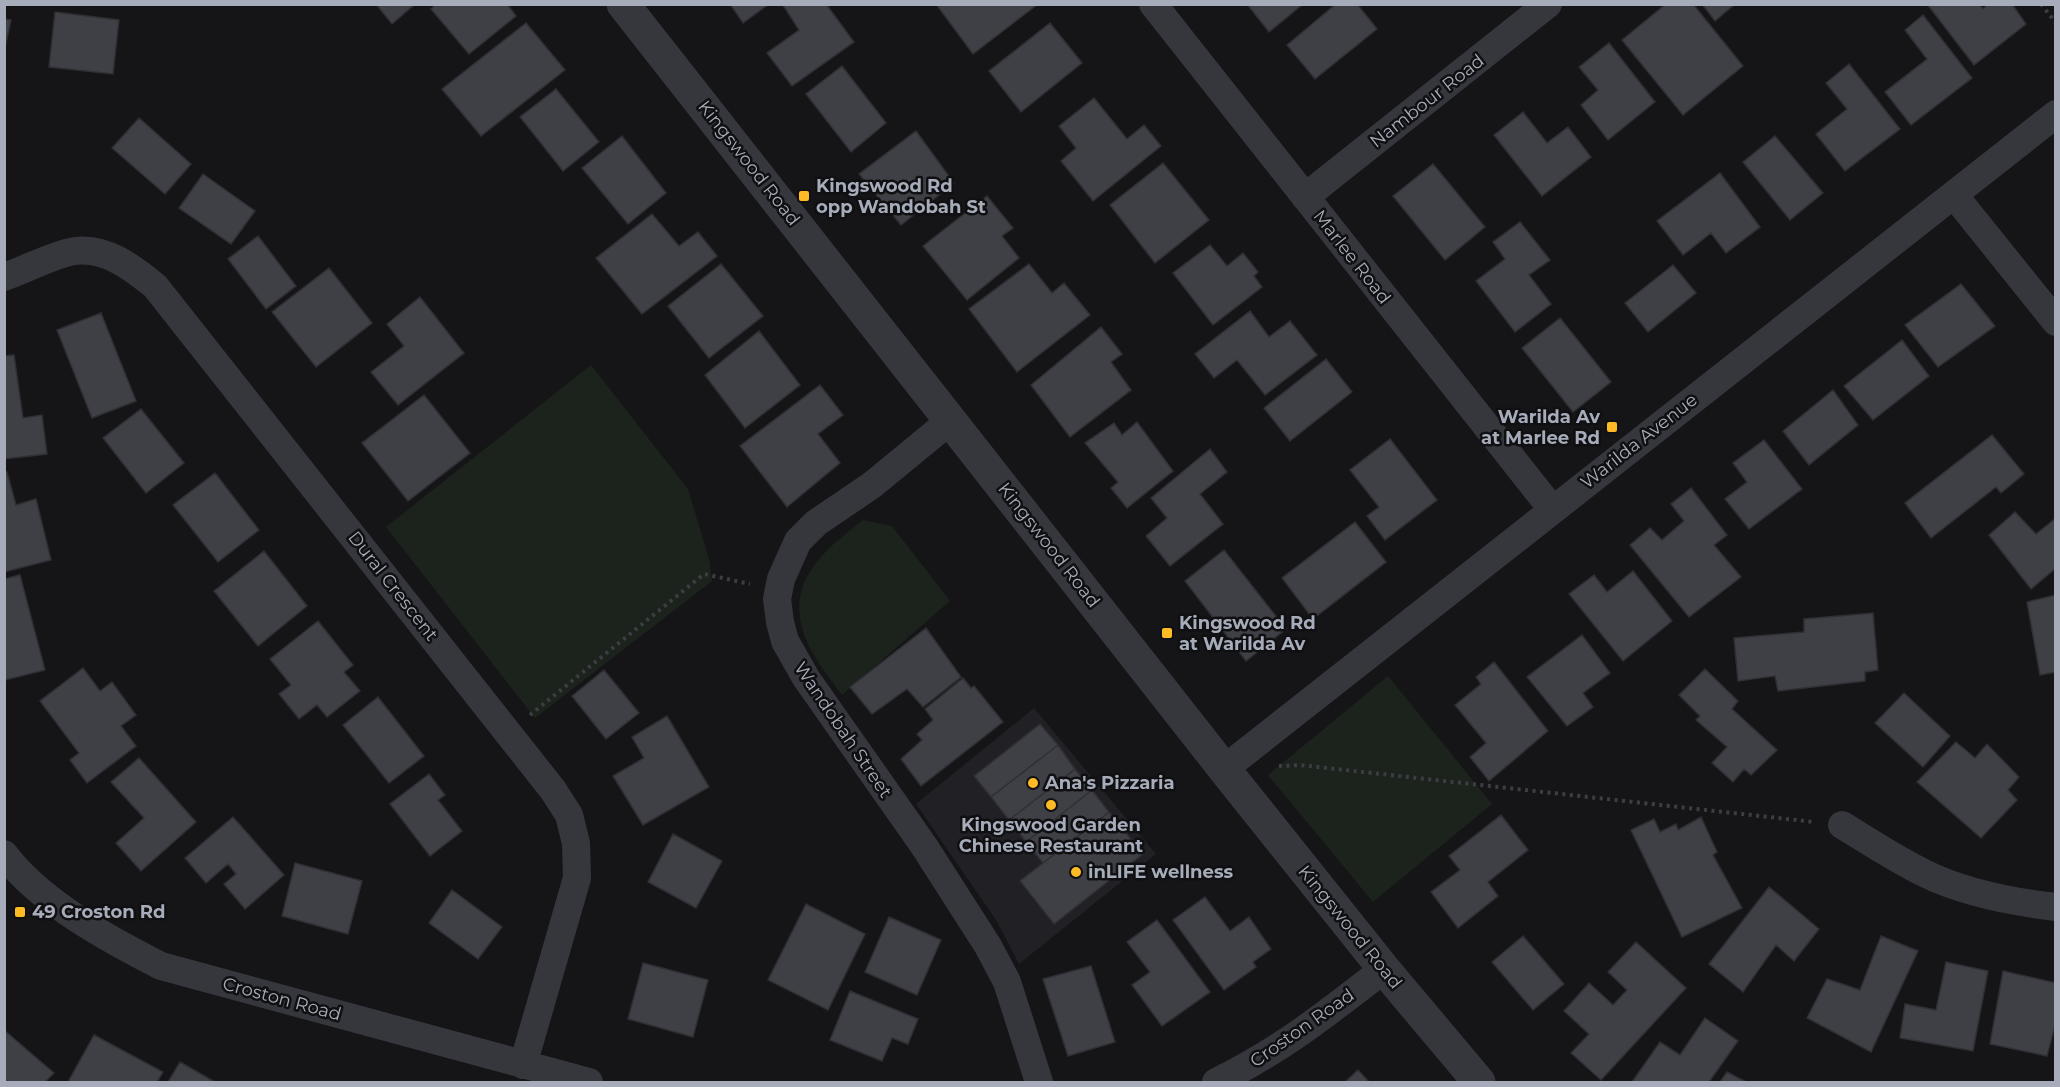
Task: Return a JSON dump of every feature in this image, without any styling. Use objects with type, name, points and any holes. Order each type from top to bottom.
[{"type":"street","name":"Kingswood Road","points":[[623,4],[1224,769],[1384,969],[1479,1083]]},
{"type":"street","name":"Marlee Road","points":[[1153,4],[1552,509]]},
{"type":"street","name":"Nambour Road","points":[[1305,197],[1548,4]]},
{"type":"street","name":"Warilda Avenue","points":[[1224,769],[2055,114]]},
{"type":"street","points":[[1954,195],[2055,322]]},
{"type":"street","name":"Dural Crescent","points":[[4,277],[76,251],[98,253],[116,259],[136,270],[155,286],[553,790],[569,815],[576,843],[577,878],[523,1065]]},
{"type":"street","name":"Wandobah Street","points":[[951,420],[872,485],[816,523],[798,541],[787,561],[777,599],[780,622],[785,641],[795,660],[924,846],[988,946],[1007,981],[1039,1083]]},
{"type":"street","points":[[1842,825],[1927,875],[1973,891],[2025,903],[2055,907]]},
{"type":"street","name":"Croston Road","points":[[4,854],[43,893],[81,922],[161,966],[589,1083]]},
{"type":"street","name":"Croston Road","points":[[1216,1083],[1276,1050],[1313,1025],[1384,969]]},
{"type":"path","points":[[2041,4],[2055,23]]},
{"type":"path","points":[[509,732],[704,573],[779,591]]},
{"type":"path","points":[[1278,766],[1300,765],[1842,825]]},
{"type":"shaded area","points":[[591,365],[688,489],[709,559],[712,581],[535,718],[386,527]]},
{"type":"shaded area","points":[[863,520],[892,526],[950,601],[842,695],[810,648],[802,626],[799,607],[808,574],[832,546]]},
{"type":"shaded area","points":[[1388,676],[1492,804],[1373,902],[1268,775]]},
{"type":"shaded area","points":[[1034,708],[1156,854],[1019,964],[996,920],[916,804]]},
{"type":"building","points":[[376,4],[415,4],[392,24]]},
{"type":"building","points":[[436,4],[507,4],[516,16],[469,54],[431,9]]},
{"type":"building","points":[[730,4],[769,4],[743,23]]},
{"type":"building","points":[[826,4],[854,42],[792,86],[767,53],[799,30],[783,5]]},
{"type":"building","points":[[936,4],[1038,4],[973,54]]},
{"type":"building","points":[[1247,4],[1303,4],[1269,32]]},
{"type":"building","points":[[1336,4],[1357,4],[1377,29],[1315,79],[1287,45]]},
{"type":"building","points":[[1666,4],[1693,4],[1743,66],[1683,115],[1622,40]]},
{"type":"building","points":[[1702,4],[1735,4],[1715,21]]},
{"type":"building","points":[[1927,4],[1979,4],[1983,9],[1988,4],[2012,4],[2026,24],[1974,65]]},
{"type":"building","points":[[55,12],[119,20],[113,74],[49,67]]},
{"type":"building","points":[[1923,15],[1972,78],[1911,125],[1885,92],[1927,59],[1905,30]]},
{"type":"building","points":[[4,19],[11,20],[4,52]]},
{"type":"building","points":[[526,23],[565,70],[481,136],[442,89]]},
{"type":"building","points":[[1050,23],[1082,63],[1021,112],[989,71]]},
{"type":"building","points":[[1609,43],[1655,102],[1608,140],[1581,105],[1598,90],[1579,67]]},
{"type":"building","points":[[1849,64],[1900,129],[1845,171],[1816,134],[1847,109],[1826,83]]},
{"type":"building","points":[[842,66],[886,123],[851,152],[806,94]]},
{"type":"building","points":[[556,89],[599,142],[563,171],[520,117]]},
{"type":"building","points":[[1094,98],[1127,139],[1144,125],[1161,146],[1093,201],[1061,161],[1076,148],[1059,126]]},
{"type":"building","points":[[1523,112],[1547,143],[1568,127],[1591,157],[1542,196],[1494,135]]},
{"type":"building","points":[[139,118],[191,164],[165,194],[112,148]]},
{"type":"building","points":[[916,131],[954,183],[901,225],[859,174]]},
{"type":"building","points":[[622,136],[666,193],[628,224],[582,168]]},
{"type":"building","points":[[1775,136],[1823,193],[1790,220],[1743,162]]},
{"type":"building","points":[[1163,163],[1209,220],[1155,263],[1110,205]]},
{"type":"building","points":[[1433,164],[1485,227],[1445,260],[1393,196]]},
{"type":"building","points":[[1720,173],[1760,227],[1726,253],[1711,233],[1683,255],[1657,221]]},
{"type":"building","points":[[203,174],[255,211],[231,244],[179,208]]},
{"type":"building","points":[[987,196],[1013,228],[1002,236],[1019,258],[967,300],[923,246]]},
{"type":"building","points":[[652,214],[679,246],[698,232],[717,256],[642,314],[596,258]]},
{"type":"building","points":[[1520,222],[1550,260],[1529,275],[1551,304],[1515,332],[1476,281],[1505,259],[1493,242]]},
{"type":"building","points":[[258,236],[296,286],[266,309],[228,259]]},
{"type":"building","points":[[1210,245],[1227,266],[1243,253],[1258,272],[1254,276],[1262,287],[1213,325],[1173,273]]},
{"type":"building","points":[[721,264],[763,316],[709,358],[668,306]]},
{"type":"building","points":[[1029,264],[1052,293],[1064,283],[1090,315],[1017,372],[969,309]]},
{"type":"building","points":[[1673,265],[1696,293],[1648,332],[1625,303]]},
{"type":"building","points":[[329,268],[372,323],[316,367],[272,312]]},
{"type":"building","points":[[1961,284],[1995,326],[1938,367],[1905,325]]},
{"type":"building","points":[[420,297],[464,353],[398,405],[371,372],[404,346],[387,324]]},
{"type":"building","points":[[1250,311],[1269,337],[1290,321],[1317,355],[1265,395],[1237,360],[1214,378],[1195,354]]},
{"type":"building","points":[[101,313],[136,401],[92,418],[57,330]]},
{"type":"building","points":[[1560,318],[1611,382],[1573,412],[1522,348]]},
{"type":"building","points":[[1101,327],[1122,354],[1111,362],[1131,390],[1070,437],[1031,385]]},
{"type":"building","points":[[759,331],[800,385],[745,428],[705,375]]},
{"type":"building","points":[[1902,340],[1929,376],[1873,420],[1844,386]]},
{"type":"building","points":[[14,355],[23,418],[42,415],[47,454],[4,459],[4,356]]},
{"type":"building","points":[[1326,359],[1352,392],[1290,441],[1264,408]]},
{"type":"building","points":[[820,385],[843,415],[818,434],[840,463],[787,507],[740,446]]},
{"type":"building","points":[[1833,390],[1858,425],[1809,465],[1783,431]]},
{"type":"building","points":[[424,395],[470,453],[408,501],[362,443]]},
{"type":"building","points":[[141,409],[184,463],[146,493],[103,438]]},
{"type":"building","points":[[1137,422],[1173,471],[1127,508],[1111,488],[1118,482],[1085,443],[1114,423],[1122,435]]},
{"type":"building","points":[[1992,435],[2024,474],[2001,493],[1996,487],[1931,538],[1905,503]]},
{"type":"building","points":[[1390,439],[1437,500],[1385,540],[1367,516],[1379,507],[1350,470]]},
{"type":"building","points":[[1764,440],[1802,489],[1749,529],[1725,499],[1747,482],[1733,463]]},
{"type":"building","points":[[1210,449],[1227,472],[1200,494],[1223,524],[1170,566],[1146,536],[1167,518],[1151,498]]},
{"type":"building","points":[[7,472],[16,505],[36,499],[51,560],[4,572],[4,473]]},
{"type":"building","points":[[215,473],[259,530],[218,562],[173,505]]},
{"type":"building","points":[[1691,488],[1727,535],[1714,545],[1741,577],[1689,617],[1630,545],[1650,528],[1662,540],[1684,521],[1671,504]]},
{"type":"building","points":[[2015,512],[2036,534],[2056,518],[2056,568],[2031,589],[1989,535]]},
{"type":"building","points":[[1355,522],[1386,562],[1313,619],[1282,578]]},
{"type":"building","points":[[1224,550],[1286,629],[1246,661],[1185,581]]},
{"type":"building","points":[[264,551],[307,606],[258,646],[214,591]]},
{"type":"building","points":[[1633,571],[1672,621],[1623,661],[1569,594],[1594,575],[1607,592]]},
{"type":"building","points":[[20,575],[45,670],[5,680],[4,579]]},
{"type":"building","points":[[2056,595],[2056,672],[2040,675],[2027,602]]},
{"type":"building","points":[[1873,613],[1878,670],[1865,672],[1865,681],[1778,691],[1775,676],[1738,681],[1734,638],[1804,632],[1804,619]]},
{"type":"building","points":[[318,621],[353,665],[344,672],[360,691],[327,717],[317,705],[299,719],[279,694],[291,685],[270,659]]},
{"type":"building","points":[[926,628],[961,677],[923,707],[907,689],[872,714],[850,687]]},
{"type":"building","points":[[1582,635],[1610,673],[1583,693],[1593,707],[1567,726],[1527,677]]},
{"type":"building","points":[[1494,662],[1548,731],[1489,781],[1470,757],[1486,743],[1455,705],[1481,684],[1476,677]]},
{"type":"building","points":[[83,668],[100,691],[112,682],[136,715],[121,726],[136,746],[87,783],[70,760],[79,753],[40,701]]},
{"type":"building","points":[[1705,669],[1738,701],[1732,709],[1777,750],[1751,775],[1744,769],[1733,782],[1712,763],[1727,747],[1696,720],[1700,716],[1679,695]]},
{"type":"building","points":[[604,670],[639,713],[606,739],[572,696]]},
{"type":"building","points":[[963,678],[971,688],[974,686],[1003,722],[921,786],[901,759],[922,740],[917,734],[933,720],[925,709]]},
{"type":"building","points":[[1904,693],[1950,736],[1923,767],[1875,723]]},
{"type":"building","points":[[378,697],[424,756],[389,783],[343,725]]},
{"type":"building","points":[[667,716],[709,787],[643,825],[613,776],[644,758],[632,737]]},
{"type":"building","points":[[1040,724],[1058,745],[991,797],[974,776]]},
{"type":"building","points":[[1956,742],[1975,758],[1987,744],[2019,777],[2008,790],[2017,800],[1981,838],[1917,782]]},
{"type":"building","name":"Ana's Pizzaria","points":[[1058,745],[1075,769],[1009,820],[991,797]]},
{"type":"building","points":[[139,758],[196,822],[141,871],[116,843],[144,818],[111,782]]},
{"type":"building","name":"Kingswood Garden Chinese Restaurant","points":[[1075,769],[1092,790],[1026,842],[1009,820]]},
{"type":"building","points":[[429,774],[445,795],[438,800],[462,831],[430,856],[390,804]]},
{"type":"building","points":[[1092,790],[1109,812],[1043,863],[1026,842]]},
{"type":"building","name":"inLIFE wellness","points":[[1109,812],[1143,854],[1054,924],[1020,881]]},
{"type":"building","points":[[1501,815],[1528,850],[1488,882],[1498,896],[1458,928],[1431,892],[1460,870],[1449,856]]},
{"type":"building","points":[[233,817],[284,875],[245,909],[224,884],[236,874],[228,864],[206,883],[185,858]]},
{"type":"building","points":[[1701,817],[1717,852],[1713,855],[1742,908],[1682,937],[1631,830],[1654,819],[1660,832],[1676,824],[1678,830]]},
{"type":"building","points":[[673,834],[722,861],[696,908],[648,882]]},
{"type":"building","points":[[295,863],[362,881],[348,934],[282,916]]},
{"type":"building","points":[[1769,887],[1819,929],[1794,961],[1776,945],[1743,992],[1709,964]]},
{"type":"building","points":[[452,890],[502,927],[478,959],[429,923]]},
{"type":"building","points":[[1205,897],[1230,931],[1249,917],[1271,949],[1253,962],[1256,967],[1224,990],[1173,920]]},
{"type":"building","points":[[806,904],[865,934],[828,1010],[768,980]]},
{"type":"building","points":[[889,917],[941,940],[917,995],[865,972]]},
{"type":"building","points":[[1157,920],[1210,992],[1162,1026],[1132,985],[1150,972],[1127,942]]},
{"type":"building","points":[[1523,936],[1564,984],[1533,1010],[1492,962]]},
{"type":"building","points":[[1881,936],[1918,951],[1871,1052],[1807,1018],[1827,979],[1860,990]]},
{"type":"building","points":[[1636,942],[1686,988],[1601,1080],[1571,1053],[1589,1034],[1564,1011],[1589,983],[1613,1005],[1627,990],[1608,972]]},
{"type":"building","points":[[1946,962],[1988,971],[1973,1051],[1900,1038],[1905,1004],[1936,1010]]},
{"type":"building","points":[[643,963],[708,980],[693,1037],[628,1019]]},
{"type":"building","points":[[1091,966],[1115,1042],[1068,1056],[1043,979]]},
{"type":"building","points":[[2003,971],[2056,983],[2056,1021],[2047,1056],[1990,1044]]},
{"type":"building","points":[[850,991],[918,1019],[908,1044],[892,1038],[882,1061],[830,1040]]},
{"type":"building","points":[[1705,1018],[1738,1041],[1709,1082],[1632,1082],[1660,1042],[1680,1055]]},
{"type":"building","points":[[4,1030],[54,1073],[45,1082],[4,1082]]},
{"type":"building","points":[[94,1035],[163,1072],[157,1082],[68,1082]]},
{"type":"building","points":[[180,1062],[215,1082],[168,1082]]},
{"type":"building","points":[[1358,1070],[1369,1082],[1345,1082]]},
{"type":"building","points":[[1727,1072],[1746,1082],[1720,1082]]},
{"type":"place","name":"Kingswood Rd opp Wandobah St","points":[[804,196]]},
{"type":"place","name":"Warilda Av at Marlee Rd","points":[[1612,427]]},
{"type":"place","name":"Kingswood Rd at Warilda Av","points":[[1167,633]]},
{"type":"place","name":"Ana's Pizzaria","points":[[1033,783]]},
{"type":"place","name":"Kingswood Garden Chinese Restaurant","points":[[1051,805]]},
{"type":"place","name":"inLIFE wellness","points":[[1076,872]]},
{"type":"place","name":"49 Croston Rd","points":[[20,912]]}]
